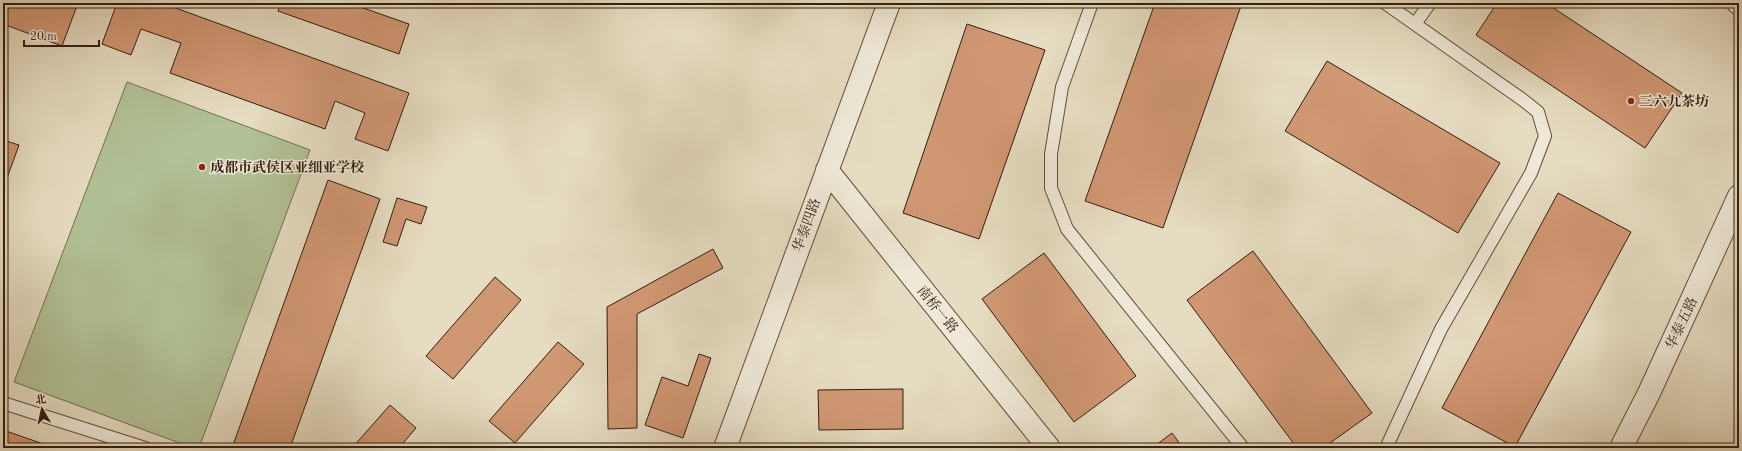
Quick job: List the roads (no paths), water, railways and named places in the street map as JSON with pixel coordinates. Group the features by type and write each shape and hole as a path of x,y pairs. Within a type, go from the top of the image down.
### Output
{"street":[{"name":"华泰四路","path":"725,448 826,170 889,3"},
{"name":"南桥一路","path":"826,170 1049,448"},
{"name":"华泰五路","path":"1621,448 1649,393 1739,196"}],"lane":[{"path":"1092,3 1062,87 1051,154 1051,188 1067,229 1243,448"},
{"path":"1385,3 1538,112 1545,136 1531,173 1441,329 1386,448"},
{"path":"1415,24 1430,3"},
{"path":"3,403 145,448"}],"place":[{"name":"三六九茶坊","path":"1631,101"},
{"name":"成都市武侯区亚细亚学校","path":"202,167"}]}
